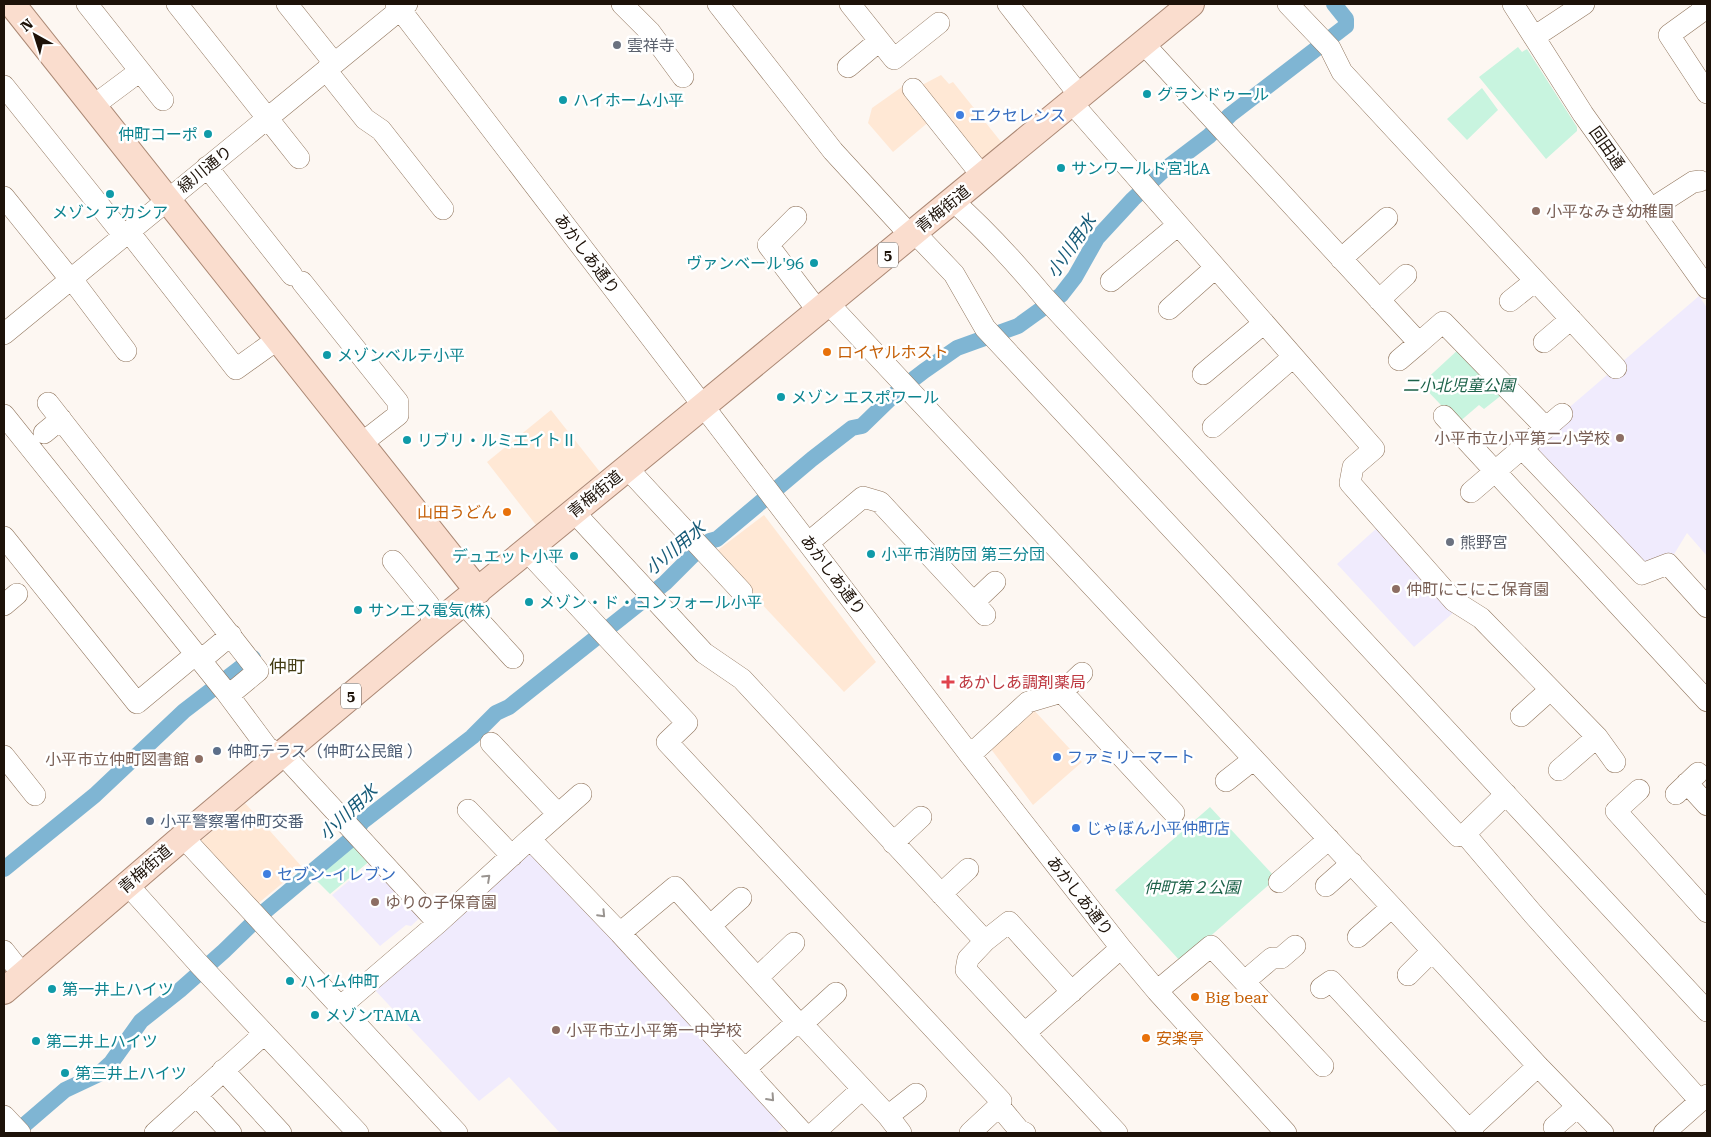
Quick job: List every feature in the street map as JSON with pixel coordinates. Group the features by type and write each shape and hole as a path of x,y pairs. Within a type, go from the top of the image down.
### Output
{"main road":[{"path":"12,4 362,444 470,597"},
{"name":"青梅街道","path":"13,983 127,884 433,627 983,177 1191,4"}],"street":[{"path":"87,4 162,100"},
{"path":"177,4 299,158"},
{"path":"287,4 365,119 381,130 443,209"},
{"path":"622,4 650,32 683,76"},
{"path":"718,4 833,151 954,274 989,333 1458,836 1465,834 1506,794"},
{"path":"1008,4 1076,99 1145,188 1374,449 1353,467 1350,483 1454,601 1481,618 1597,737 1615,762"},
{"path":"1288,4 1324,43 1342,72 1616,368"},
{"name":"回田通","path":"1513,4 1583,114 1707,288"},
{"path":"1534,37 1584,4"},
{"path":"1702,4 1705,9 1669,34 1707,93"},
{"name":"緑川通り","path":"6,326 126,234 401,6"},
{"name":"あかしあ通り","path":"401,6 771,495 1121,948 1157,991 1286,1133"},
{"path":"856,6 879,41 894,59 939,24"},
{"path":"848,67 879,41"},
{"path":"1143,43 1419,343"},
{"path":"93,106 140,71"},
{"path":"4,86 236,369 278,339"},
{"path":"913,89 983,177"},
{"path":"207,167 398,402 398,415 362,444"},
{"path":"1651,209 1693,182 1700,181"},
{"path":"4,197 126,351"},
{"path":"953,201 988,232 1012,257 1052,305 1707,1012"},
{"path":"796,217 768,245 823,307 906,387 1352,863 1538,1066 1603,1133"},
{"path":"1341,259 1387,218"},
{"path":"1111,281 1178,225"},
{"path":"1169,309 1215,268"},
{"path":"1379,300 1406,275"},
{"path":"1510,301 1535,280"},
{"path":"1544,342 1571,319"},
{"path":"1399,360 1444,322 1546,428"},
{"path":"1203,374 1264,323"},
{"path":"1213,427 1293,357"},
{"path":"4,537 137,703 213,676 258,671 54,411 44,433"},
{"path":"1471,492 1562,414"},
{"path":"4,415 267,746 289,761 438,923"},
{"path":"1444,416 1707,701"},
{"path":"1522,448 1642,574 1668,564 1707,607"},
{"path":"627,468 742,592"},
{"path":"808,542 863,497 880,502 980,609 995,582"},
{"path":"573,511 704,653 742,680 985,941"},
{"path":"526,550 687,723 667,742 1002,1101 970,1133"},
{"path":"393,561 429,605 433,627"},
{"path":"470,597 513,658"},
{"path":"213,676 231,635"},
{"path":"970,755 1028,702 1062,692 1082,673"},
{"path":"1521,716 1550,690"},
{"path":"1062,692 1144,769 1174,813"},
{"path":"1559,770 1597,737"},
{"path":"491,743 558,814"},
{"path":"4,756 35,795"},
{"path":"1226,781 1254,759"},
{"path":"1687,784 1707,805"},
{"path":"1639,790 1616,811 1628,837 1707,912"},
{"path":"340,1007 438,923 581,794"},
{"path":"468,810 512,856"},
{"path":"893,843 921,817"},
{"path":"1465,834 1539,921 1704,1098 1664,1133"},
{"path":"183,837 457,1133"},
{"path":"530,839 620,933 803,1133"},
{"path":"1279,882 1329,840"},
{"path":"1326,886 1352,863"},
{"path":"941,894 968,869"},
{"path":"127,884 264,1034 358,1133"},
{"path":"620,933 675,887 757,978 888,1116 901,1133"},
{"path":"710,926 741,898"},
{"path":"1358,937 1392,906"},
{"path":"1072,992 1009,922 985,941 968,959 966,970 1117,1133"},
{"path":"757,978 794,943"},
{"path":"1157,991 1212,946 1323,1066"},
{"path":"1245,981 1272,958 1281,958 1295,946"},
{"path":"1025,1033 1121,948"},
{"path":"4,951 13,983"},
{"path":"1408,975 1432,951"},
{"path":"1330,980 1471,1131 1538,1066"},
{"path":"745,1069 836,993"},
{"path":"155,1133 264,1034"},
{"path":"223,1070 281,1133"},
{"path":"814,1133 862,1089"},
{"path":"888,1116 916,1094"},
{"path":"196,1095 231,1133"},
{"path":"999,1106 1019,1130 1025,1133"},
{"path":"1554,1127 1577,1107"}],"shaded area":[{"path":"941,75 949,84 953,82 1002,143 969,170 931,120 893,152 868,123 872,108 906,84 922,85"},
{"name":"小平市立小平第二小学校","path":"1699,296 1707,308 1707,556 1687,533 1668,564 1642,574 1522,448"},
{"path":"551,410 600,472 536,525 487,462"},
{"path":"764,515 876,662 844,692 714,553"},
{"name":"仲町にこにこ保育園","path":"1378,527 1453,613 1414,647 1337,564"},
{"path":"1031,707 1082,762 1033,805 988,745"},
{"path":"245,803 302,867 255,906 197,844"},
{"name":"小平市立小平第一中学校","path":"528,849 786,1125 776,1133 560,1133 509,1077 479,1101 372,987"},
{"name":"ゆりの子保育園","path":"374,860 424,914 411,926 406,925 380,946 332,895"}],"green space":[{"path":"1518,47 1522,52 1527,49 1577,127 1577,131 1546,159 1479,77"},
{"path":"1482,88 1498,110 1467,140 1447,119"},
{"name":"二小北児童公園","path":"1460,348 1503,394 1484,409 1479,405 1458,423 1421,384"},
{"name":"仲町第２公園","path":"1210,807 1274,876 1272,882 1181,962 1115,890"},
{"path":"356,842 371,860 330,894 313,877"}],"waterway":[{"name":"小川用水","path":"15,1133 65,1090 99,1074 111,1063 141,1021 180,990 264,912 350,840 362,822 472,737 496,713 509,707 665,583 692,556 710,541 717,539 812,459 852,428 862,426 898,391 957,348 1018,326 1061,295 1075,277 1097,238 1133,199 1164,170 1209,136 1230,115 1346,26 1346,19 1334,4"},
{"path":"4,869 95,795 184,711 253,658"}],"place":[{"name":"雲祥寺","path":"617,45"},
{"name":"グランドゥール","path":"1147,94"},
{"name":"ハイホーム小平","path":"563,100"},
{"name":"エクセレンス","path":"960,115"},
{"name":"仲町コーポ","path":"208,134"},
{"name":"サンワールド宮北A","path":"1061,168"},
{"name":"メゾン アカシア","path":"110,194"},
{"name":"小平なみき幼稚園","path":"1536,211"},
{"name":"ヴァンベール'96","path":"814,263"},
{"name":"ロイヤルホスト","path":"827,352"},
{"name":"メゾンベルテ小平","path":"327,355"},
{"name":"メゾン エスポワール","path":"781,397"},
{"name":"小平市立小平第二小学校","path":"1620,438"},
{"name":"リブリ・ルミエイトⅡ","path":"407,440"},
{"name":"山田うどん","path":"507,512"},
{"name":"熊野宮","path":"1450,542"},
{"name":"小平市消防団 第三分団","path":"871,554"},
{"name":"デュエット小平","path":"574,556"},
{"name":"仲町にこにこ保育園","path":"1396,589"},
{"name":"メゾン・ド・コンフォール小平","path":"529,602"},
{"name":"サンエス電気(株)","path":"358,610"},
{"name":"あかしあ調剤薬局","path":"948,682"},
{"name":"仲町テラス（仲町公民館 ）","path":"217,751"},
{"name":"ファミリーマート","path":"1057,757"},
{"name":"小平市立仲町図書館","path":"199,759"},
{"name":"小平警察署仲町交番","path":"150,821"},
{"name":"じゃぼん小平仲町店","path":"1076,828"},
{"name":"セブン-イレブン","path":"267,874"},
{"name":"ゆりの子保育園","path":"375,902"},
{"name":"ハイム仲町","path":"290,981"},
{"name":"第一井上ハイツ","path":"52,989"},
{"name":"Big bear","path":"1195,997"},
{"name":"メゾンTAMA","path":"315,1015"},
{"name":"小平市立小平第一中学校","path":"556,1030"},
{"name":"安楽亭","path":"1146,1038"},
{"name":"第二井上ハイツ","path":"36,1041"},
{"name":"第三井上ハイツ","path":"65,1073"}],"district":[{"name":"仲町","path":"287,666"}]}
